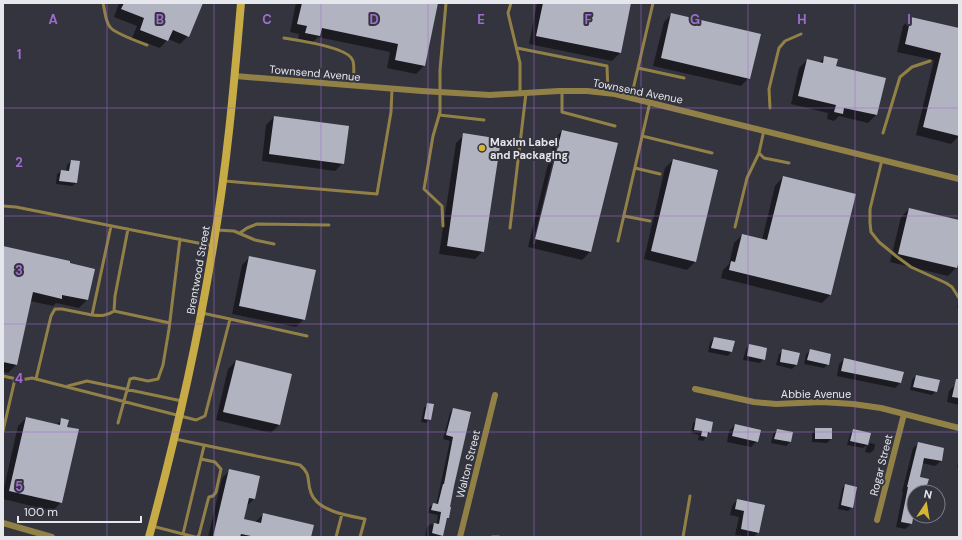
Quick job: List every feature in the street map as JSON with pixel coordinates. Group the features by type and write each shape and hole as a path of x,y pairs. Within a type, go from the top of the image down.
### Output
{"main road":[{"name":"Brentwood Street","path":"149,537 174,439 202,313 214,246 228,140 241,3"}],"street":[{"name":"Townsend Avenue","path":"234,76 392,89 490,95 562,91 608,93 959,178"},
{"name":"Abbie Avenue","path":"695,389 754,402 776,404 822,402 853,404 904,414 959,428"},
{"name":"Walton Street","path":"460,537 495,395"},
{"name":"Rogar Street","path":"878,520 904,414"},
{"path":"3,523 52,537"}],"lane":[{"path":"104,3 106,17 110,27 116,32 147,45"},
{"path":"443,226 442,206 424,189 433,136 439,115 446,3"},
{"path":"510,228 523,93 520,63 508,12 511,3"},
{"path":"631,98 653,3"},
{"path":"770,108 769,89 779,48 785,41 801,34"},
{"path":"284,38 328,46 349,55 353,61 353,86"},
{"path":"517,48 607,66 608,93"},
{"path":"882,133 900,77 912,67 930,61"},
{"path":"638,68 684,78"},
{"path":"223,181 377,194 391,112 392,89"},
{"path":"562,91 562,112 615,126"},
{"path":"618,241 650,102"},
{"path":"439,115 484,120"},
{"path":"735,227 747,178 760,153 764,130"},
{"path":"642,136 712,153"},
{"path":"760,153 764,158 789,164"},
{"path":"882,160 870,209 871,232 879,242 911,267 952,286 959,298"},
{"path":"635,168 660,174"},
{"path":"3,206 16,207 214,246"},
{"path":"624,216 650,221"},
{"path":"240,233 257,224 329,225"},
{"path":"92,315 111,226"},
{"path":"36,379 51,316 55,309 103,316 109,315 114,311 115,296 128,229"},
{"path":"216,230 234,231 255,240 274,244"},
{"path":"118,423 126,389 130,379 134,378 148,381 158,380 163,365 170,323 180,240"},
{"path":"114,311 170,323"},
{"path":"202,313 307,336"},
{"path":"3,376 21,380 32,378 196,420 205,416 230,319"},
{"path":"3,431 15,379"},
{"path":"66,386 88,381 182,401"},
{"path":"174,439 300,465 308,474 311,493 314,498 325,508 342,514 365,519 360,537"},
{"path":"183,534 204,446"},
{"path":"152,526 196,537 199,535 209,497 213,496 216,492 221,469 215,462 201,459"},
{"path":"682,537 690,496"},
{"path":"336,537 342,514"},
{"path":"492,537 499,537"}],"building":[{"path":"124,3 203,3 189,37 173,30 168,41 140,30 144,18 121,9"},
{"path":"302,3 438,3 425,66 395,60 398,44 322,28 320,36 305,33 307,26 297,24"},
{"path":"543,3 631,3 621,53 536,36"},
{"path":"671,13 761,34 750,79 661,58"},
{"path":"911,17 959,28 959,136 923,127 941,53 905,44"},
{"path":"824,56 838,59 836,66 886,78 877,115 844,108 843,114 834,112 836,105 798,96 807,59 823,63"},
{"path":"274,116 349,126 344,164 269,154"},
{"path":"562,130 618,143 591,252 535,239"},
{"path":"463,133 501,139 484,252 447,246"},
{"path":"673,159 718,170 696,262 651,251"},
{"path":"71,160 80,161 77,183 59,181 61,170 69,171"},
{"path":"783,176 856,194 831,295 729,270 731,261 735,262 742,234 767,240"},
{"path":"909,208 959,220 959,261 957,268 898,254"},
{"path":"3,246 70,261 70,263 95,269 88,300 62,295 62,299 33,292 17,365 3,362"},
{"path":"249,256 316,270 305,320 239,306"},
{"path":"714,337 735,341 732,352 711,348"},
{"path":"749,344 767,348 765,360 747,356"},
{"path":"782,349 800,353 797,365 780,362"},
{"path":"810,349 831,354 829,365 807,360"},
{"path":"844,358 904,372 901,383 841,371"},
{"path":"236,360 292,374 280,425 223,412"},
{"path":"916,375 940,380 937,392 913,387"},
{"path":"956,379 959,379 959,398 952,397"},
{"path":"427,403 434,404 431,420 424,419"},
{"path":"453,408 471,412 454,486 449,518 447,518 443,536 432,533 434,523 439,524 441,512 431,510 433,503 438,504 444,484 453,437 446,435"},
{"path":"26,417 60,425 61,418 69,420 67,427 79,429 62,503 9,491"},
{"path":"696,418 713,422 711,433 708,432 707,437 701,436 702,431 694,430"},
{"path":"735,424 761,430 758,442 732,436"},
{"path":"815,428 832,428 832,439 815,439"},
{"path":"777,429 793,432 791,442 774,439"},
{"path":"853,429 871,433 868,445 850,441"},
{"path":"918,442 944,448 942,461 924,458 920,477 929,479 927,484 908,484"},
{"path":"229,469 260,476 255,499 249,498 244,519 261,523 263,513 314,525 311,537 256,537 241,534 240,537 213,537"},
{"path":"845,484 857,487 853,508 841,505"},
{"path":"906,497 906,523 901,522"},
{"path":"737,499 765,505 759,533 741,529 744,511 735,509"}],"place":[{"name":"Maxim Label and Packaging","path":"482,148"}]}
